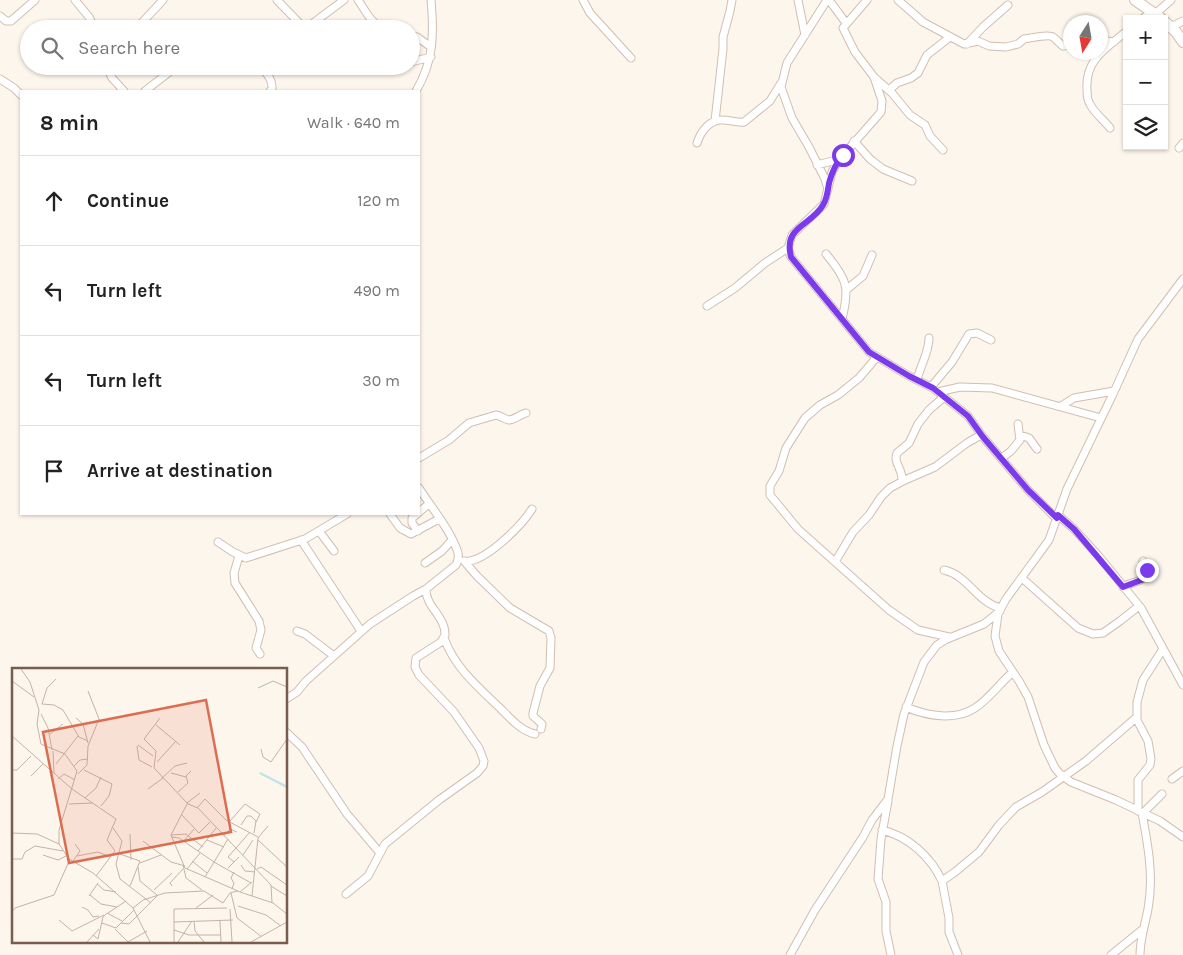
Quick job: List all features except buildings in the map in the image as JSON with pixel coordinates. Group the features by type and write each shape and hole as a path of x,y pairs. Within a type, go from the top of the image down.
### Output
{"street":[{"path":"0,16 11,21 35,0"},
{"path":"75,0 89,20"},
{"path":"144,20 163,0"},
{"path":"277,0 296,20"},
{"path":"317,20 344,0"},
{"path":"358,0 362,10 373,20"},
{"path":"416,90 431,57 432,0"},
{"path":"583,0 590,13 631,58"},
{"path":"697,143 702,132 715,120 723,37 732,0"},
{"path":"798,0 805,35"},
{"path":"828,190 825,179 786,106 781,89 787,63 828,0 846,23"},
{"path":"867,0 843,28 855,52 874,77 889,90 910,115 925,125 930,136 942,150"},
{"path":"1135,0 1157,15"},
{"path":"1163,15 1171,0"},
{"path":"901,1 917,18 950,37 967,44 978,41 989,46 1006,47 1018,44 1024,38 1033,39 1045,36 1053,37 1063,46"},
{"path":"967,44 982,27 1008,5"},
{"path":"1168,19 1183,21"},
{"path":"1168,25 1183,42"},
{"path":"1110,128 1090,106 1087,84 1089,69 1092,63 1123,34"},
{"path":"889,90 897,83 911,78 918,73 927,55 950,37"},
{"path":"420,39 431,47"},
{"path":"1108,41 1114,42"},
{"path":"420,60 431,57"},
{"path":"110,75 123,90"},
{"path":"146,90 165,75"},
{"path":"268,75 273,86 271,90"},
{"path":"874,77 882,100 881,112 840,158 832,172 824,204 792,235 788,248 791,257 869,352 941,394 968,416 981,435 1028,490 1080,535 1139,606 1183,684"},
{"path":"0,80 20,94"},
{"path":"715,120 744,122 770,102 782,80"},
{"path":"854,142 870,159 883,169 912,181"},
{"path":"817,165 840,158"},
{"path":"707,306 735,288 765,263 788,248"},
{"path":"826,254 844,278 846,302 842,319"},
{"path":"846,290 863,276 872,255"},
{"path":"891,955 886,930 886,902 878,879 879,854 897,746 906,707 924,662 932,649 950,638 984,624 1000,609 1049,540 1072,478 1138,339 1183,279"},
{"path":"931,388 944,373 969,334 977,333 991,340"},
{"path":"917,380 929,347 929,338"},
{"path":"877,357 859,378 838,395 820,405 805,418 786,448 779,471 769,490 772,499 798,529 902,620 918,630 950,638"},
{"path":"902,482 902,472 896,460 897,453 909,443 918,424 941,394 960,387 992,388 1102,418"},
{"path":"1061,406 1074,398 1114,391"},
{"path":"420,457 449,440 470,423 496,415 512,419 526,413"},
{"path":"1002,458 1020,440 1018,424"},
{"path":"1020,434 1029,438 1037,449"},
{"path":"835,562 854,532 890,488 935,467 981,435"},
{"path":"420,490 452,540 461,560 510,608 549,630 551,638 550,668 540,686 533,713 533,716 542,724 541,729"},
{"path":"420,511 429,504"},
{"path":"461,560 471,562 481,558 519,527 532,509"},
{"path":"218,542 239,556 246,558 301,540 345,515"},
{"path":"391,515 405,532 412,534 439,519"},
{"path":"416,515 412,518 412,523 418,531"},
{"path":"319,531 334,551"},
{"path":"301,540 361,631"},
{"path":"425,563 442,551 452,540"},
{"path":"239,556 234,573 235,584 260,621 261,630 256,648 260,654"},
{"path":"288,699 361,631 384,613 426,589 461,560"},
{"path":"1123,587 1144,579 1147,573 1143,562"},
{"path":"944,570 956,574 987,604 1000,609"},
{"path":"1022,578 1078,628 1093,634 1102,633 1120,622 1139,606"},
{"path":"426,589 426,596 445,628 444,638 453,657 468,678 516,723 527,732 535,734"},
{"path":"1000,609 995,640 999,651 1028,698 1052,762 1060,774 1071,782 1116,800 1160,821 1183,837"},
{"path":"297,630 334,656"},
{"path":"346,894 368,876 385,844 439,800 477,773 483,766 484,761 480,748 454,712 419,675 414,667 416,658 444,638"},
{"path":"1140,955 1142,930 1148,908 1150,872 1149,852 1141,812 1138,780 1150,765 1151,759 1148,741 1137,717 1137,702 1143,680 1163,649"},
{"path":"906,707 931,715 950,716 964,713 975,708 1013,672"},
{"path":"942,880 979,852 999,824 1016,807 1086,761 1137,717"},
{"path":"288,734 302,746 347,814 380,853"},
{"path":"1172,779 1183,771"},
{"path":"1141,812 1162,794"},
{"path":"790,955 815,910 888,798"},
{"path":"882,830 902,838 918,849 933,865 942,880 949,932 958,955"},
{"path":"1111,955 1142,930"}],"route":[{"path":"843,155 832,172 824,204 820,210 792,235 788,248 791,257 869,352 933,388 968,416 983,437 1028,490 1057,518 1058,515 1074,529 1123,587 1144,579 1147,570"}]}
